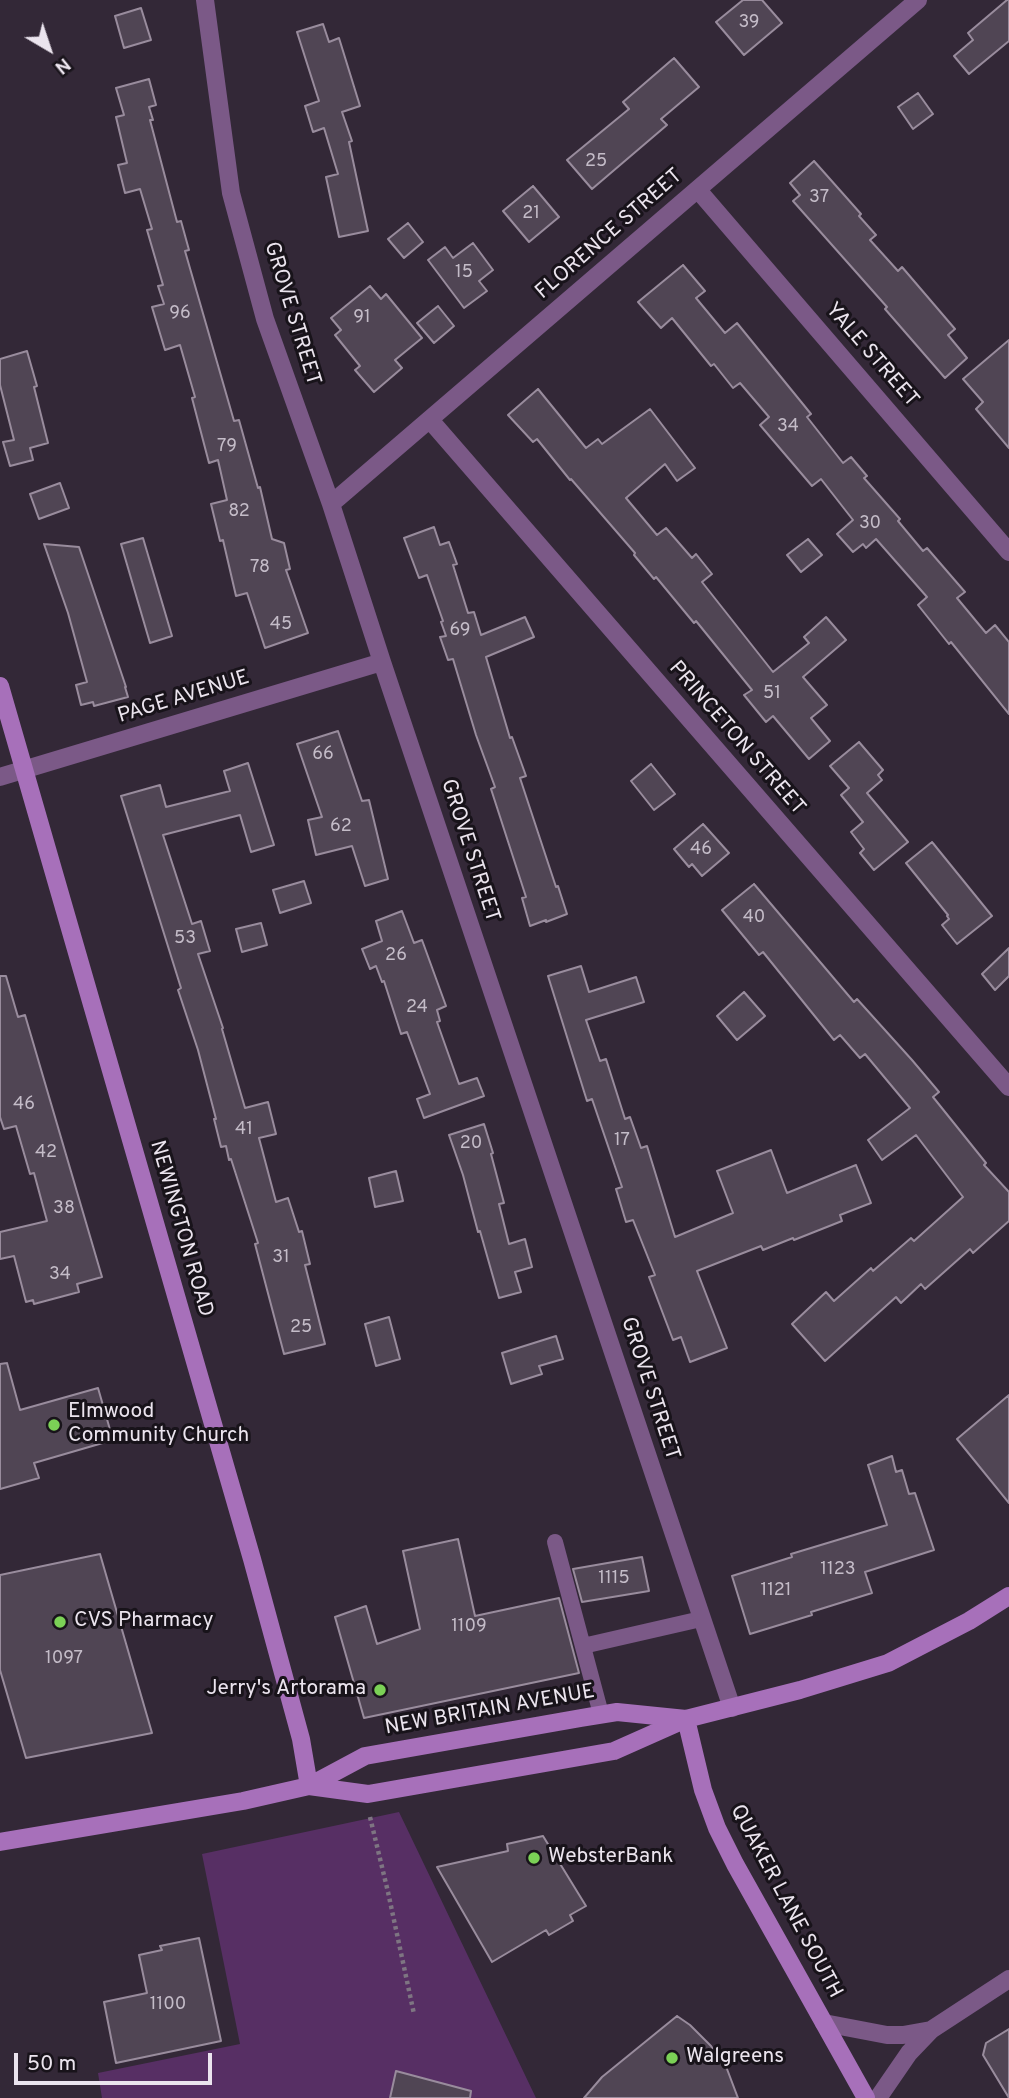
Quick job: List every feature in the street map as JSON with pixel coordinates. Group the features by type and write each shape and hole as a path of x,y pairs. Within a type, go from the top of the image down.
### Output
{"main road":[{"name":"NEWINGTON ROAD","path":"0,687 252,1559 301,1739 309,1786"},
{"name":"NEW BRITAIN AVENUE","path":"309,1786 368,1794 614,1751 686,1719 800,1690 888,1663 969,1621 1009,1596"},
{"name":"NEW BRITAIN AVENUE","path":"0,1842 243,1801 309,1786 365,1756 617,1712 686,1719"},
{"name":"QUAKER LANE SOUTH","path":"686,1719 703,1790 717,1828 866,2098"}],"street":[{"name":"GROVE STREET","path":"205,0 231,192 265,319 331,504 732,1707"},
{"name":"FLORENCE STREET","path":"331,504 918,0"},
{"name":"YALE STREET","path":"698,190 1009,552"},
{"name":"PRINCETON STREET","path":"430,420 1009,1087"},
{"name":"PAGE AVENUE","path":"0,777 382,662"},
{"path":"878,2098 909,2053 931,2030 1009,1979"},
{"path":"824,2023 887,2035 931,2030"}],"lane":[{"path":"555,1542 601,1714"},
{"path":"583,1646 701,1619"}],"path":[{"path":"370,1817 414,2014"}],"shaded area":[{"path":"399,1812 536,2098 102,2098 98,2073 240,2044 202,1854"}],"building":[{"path":"743,0 762,0 782,23 744,55 716,22"},
{"path":"1007,0 1009,41 969,74 954,56 973,40 968,33"},
{"path":"141,8 151,40 124,48 115,16"},
{"path":"323,24 329,42 339,38 360,106 342,112 352,141 349,142 368,231 339,237 326,177 338,174 324,128 313,132 305,106 319,101 297,32"},
{"path":"674,58 699,87 661,119 667,125 592,189 567,160 629,109 623,102"},
{"path":"149,79 156,105 149,107 153,120 150,120 177,222 181,221 189,250 185,251 234,421 239,420 258,488 260,487 272,539 284,543 290,569 286,570 308,633 265,648 247,593 236,596 223,540 220,541 211,504 227,500 218,460 209,463 192,398 195,397 180,345 165,350 152,307 164,304 158,286 163,285 147,230 152,229 140,189 125,193 118,165 127,163 116,117 124,115 116,88"},
{"path":"918,93 933,114 913,129 898,107"},
{"path":"814,161 876,235 870,240 898,271 902,267 955,329 948,335 967,358 945,378 885,309 887,307 793,201 800,195 790,183"},
{"path":"533,186 559,217 529,242 503,211"},
{"path":"408,223 423,242 404,258 388,239"},
{"path":"473,243 493,270 479,281 487,291 464,308 428,260 445,247 453,258"},
{"path":"683,265 705,291 696,298 725,333 737,323 811,414 807,417 843,463 851,457 867,476 864,478 900,519 898,521 923,551 927,548 965,592 957,598 986,633 995,625 1009,642 1009,714 918,605 927,597 876,539 866,548 863,544 853,552 837,534 853,520 821,479 812,486 760,425 769,417 740,383 733,388 714,364 711,366 672,318 661,328 638,302"},
{"path":"370,286 381,299 386,294 422,338 395,360 402,368 374,392 355,370 360,366 335,335 341,330 331,318"},
{"path":"438,306 454,326 434,343 417,323"},
{"path":"1009,340 1009,448 976,409 983,402 963,379"},
{"path":"27,351 48,443 30,448 33,460 10,466 3,442 14,440 0,385 0,359"},
{"path":"538,389 586,448 598,439 602,444 650,409 695,468 677,481 665,464 626,498 657,535 666,528 692,558 696,554 712,574 702,582 773,672 809,643 804,637 826,617 846,640 803,677 827,705 811,718 830,741 809,759 773,716 766,722 744,695 752,690 696,621 694,623 656,577 654,579 537,439 533,442 508,415"},
{"path":"60,483 69,508 39,519 30,494"},
{"path":"434,527 440,545 449,542 468,613 474,612 481,635 525,617 534,637 486,657 510,738 512,737 526,776 520,778 567,914 546,922 530,926 522,898 526,897 491,789 495,787 453,659 448,660 440,637 446,636 441,622 443,621 427,575 419,578 404,538"},
{"path":"143,538 172,636 150,643 121,544"},
{"path":"808,539 822,555 801,572 787,555"},
{"path":"44,544 79,547 128,697 94,706 93,702 81,705 76,685 87,682 68,613"},
{"path":"338,731 362,801 369,800 388,879 365,886 352,846 316,855 308,820 322,817 297,744"},
{"path":"859,742 883,770 878,775 882,780 867,793 908,842 874,870 860,853 864,849 851,832 863,822 841,795 849,788 830,766"},
{"path":"248,763 274,845 251,852 240,815 163,835 192,924 201,921 210,951 198,954 223,1028 245,1108 268,1102 276,1134 259,1138 276,1202 288,1198 299,1232 302,1231 310,1264 305,1265 325,1344 284,1354 255,1244 258,1243 226,1146 221,1147 198,1050 178,990 181,988 121,796 160,785 166,807 230,791 224,771"},
{"path":"651,764 675,794 654,810 631,781"},
{"path":"703,824 729,853 702,876 692,864 689,867 674,849"},
{"path":"932,842 992,916 957,944 942,925 949,919 948,915 906,863"},
{"path":"304,881 311,903 280,913 273,890"},
{"path":"754,884 854,1002 857,999 939,1092 933,1097 986,1163 984,1165 1009,1192 1009,1221 973,1253 970,1249 925,1289 921,1284 901,1303 896,1297 825,1361 792,1324 826,1292 834,1301 871,1268 873,1271 911,1238 914,1241 963,1197 916,1135 882,1160 868,1140 910,1108 865,1054 860,1058 840,1035 834,1040 763,952 759,955 722,910"},
{"path":"402,911 414,943 422,940 446,1006 437,1010 440,1021 437,1022 459,1084 477,1078 484,1096 424,1118 417,1099 430,1094 407,1032 401,1034 384,981 382,982 376,966 370,969 362,949 382,941 376,921"},
{"path":"261,923 267,945 242,952 236,929"},
{"path":"1009,948 1009,976 995,990 982,974"},
{"path":"581,966 589,992 636,977 644,1002 586,1020 600,1061 606,1059 625,1119 630,1117 641,1148 647,1146 675,1237 733,1213 717,1171 771,1150 787,1193 856,1165 871,1203 840,1215 842,1221 794,1240 793,1238 763,1250 761,1246 697,1271 727,1348 690,1362 681,1337 673,1340 649,1277 655,1275 633,1220 626,1222 616,1189 622,1187 592,1099 587,1101 548,976"},
{"path":"0,976 6,976 18,1017 25,1015 102,1277 77,1284 79,1292 34,1304 33,1300 26,1302 14,1256 0,1259 0,1232 47,1221 34,1173 30,1174 16,1126 4,1129 0,1117"},
{"path":"744,992 765,1016 737,1040 717,1016"},
{"path":"484,1124 504,1203 499,1204 509,1244 525,1239 532,1267 515,1272 521,1292 499,1298 449,1135"},
{"path":"396,1171 403,1201 375,1207 369,1178"},
{"path":"389,1317 400,1359 376,1366 365,1324"},
{"path":"556,1336 563,1359 539,1366 542,1374 511,1384 502,1353"},
{"name":"Elmwood Community Church","path":"7,1363 20,1410 98,1388 113,1440 34,1463 39,1478 0,1489 0,1364"},
{"path":"1009,1395 1009,1503 957,1439"},
{"path":"892,1456 896,1472 902,1470 909,1494 915,1493 934,1550 865,1572 872,1593 750,1634 732,1576 792,1557 791,1554 887,1525 868,1465"},
{"path":"458,1539 475,1616 559,1598 579,1673 364,1718 335,1617 366,1606 377,1644 420,1629 403,1551"},
{"name":"CVS Pharmacy","path":"100,1554 152,1733 26,1758 0,1670 0,1575"},
{"path":"642,1557 649,1591 582,1602 573,1569"},
{"path":"543,1836 586,1906 570,1915 573,1921 549,1935 546,1930 492,1962 437,1867 508,1851 507,1844"},
{"path":"199,1938 221,2041 116,2063 104,2002 147,1993 139,1955 162,1950 160,1946"},
{"name":"Walgreens","path":"677,2016 711,2046 727,2069 738,2098 584,2098 602,2077"},
{"path":"1009,2029 1009,2098 983,2055 986,2043"},
{"path":"396,2071 471,2091 470,2098 390,2098"}],"place":[{"name":"Elmwood Community Church","path":"54,1425"},
{"name":"CVS Pharmacy","path":"60,1622"},
{"name":"Jerry's Artorama","path":"380,1690"},
{"name":"WebsterBank","path":"534,1858"},
{"name":"Walgreens","path":"672,2058"}]}
